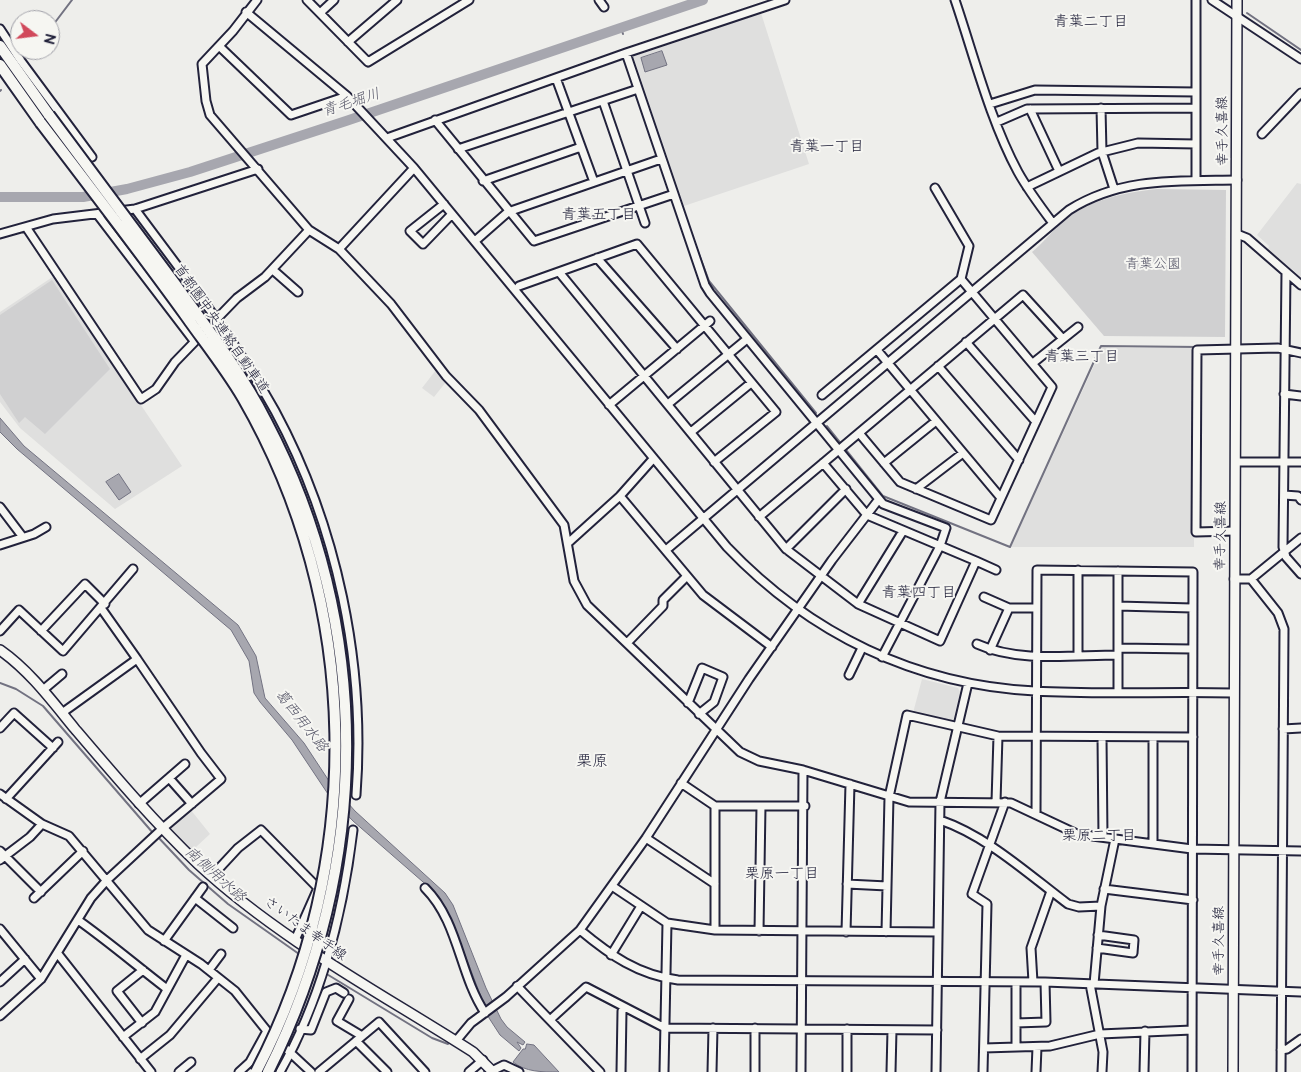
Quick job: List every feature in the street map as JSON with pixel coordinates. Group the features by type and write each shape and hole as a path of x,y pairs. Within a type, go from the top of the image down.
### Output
{"highway":[{"name":"首都圏中央連絡自動車道","path":"0,46 214,337 250,391 274,437 297,490 323,568 338,638 344,694 347,768 342,827 335,880 321,940 299,1002 268,1072"},
{"name":"首都圏中央連絡自動車道","path":"0,65 41,123 159,279 242,396 282,475 301,526 313,570 328,640 334,684 337,774 333,818 321,898 308,946 289,1002 256,1072"}],"main road":[{"name":"幸手久喜線","path":"1232,1072 1233,693 1237,348 1237,0"},
{"name":"さいたま幸手線","path":"0,650 26,671 139,804 212,876 295,940 327,962 484,1060 492,1072"}],"street":[{"path":"257,0 233,31 202,64 206,101 210,115 310,230 339,249 391,304 446,376 479,410 564,525 574,581 587,605 740,752 759,761 803,770 909,802 1005,802 1036,814 1077,834 1192,849 1233,848 1301,851"},
{"path":"307,0 368,62 469,0"},
{"path":"320,13 334,0"},
{"path":"348,42 397,0"},
{"path":"600,0 604,7"},
{"path":"387,138 626,53 785,0"},
{"path":"955,0 990,104 1017,170 1052,222"},
{"path":"1196,0 1196,180"},
{"path":"1212,0 1301,59"},
{"path":"246,12 349,98 376,126 414,168 653,459 704,518 751,572 798,611 862,648 882,657 928,673 968,683 1036,692 1233,693"},
{"path":"0,29 21,61 92,157"},
{"path":"219,46 291,116 349,98"},
{"path":"626,53 705,285 883,504 946,528 940,546 882,657"},
{"path":"556,78 594,182"},
{"path":"458,149 638,89"},
{"path":"990,104 1034,90 1196,92"},
{"path":"1262,134 1301,93"},
{"path":"603,101 645,223"},
{"path":"1101,108 1102,152 1114,189"},
{"path":"997,122 1030,109 1196,108"},
{"path":"1030,109 1060,171"},
{"path":"435,120 534,242 674,194"},
{"path":"1027,187 1102,152 1138,143 1196,144"},
{"path":"484,181 581,147"},
{"path":"475,241 508,212 662,159"},
{"path":"0,234 53,219 135,209 257,168"},
{"path":"339,249 414,168"},
{"path":"666,550 1052,222 1082,202 1114,189 1159,180 1237,180"},
{"path":"822,395 961,279 969,246 935,188"},
{"path":"444,204 410,231 423,244 452,214"},
{"path":"135,209 217,319 275,411 309,487 326,536 352,648 358,732 356,795"},
{"path":"97,214 194,341"},
{"path":"26,227 141,399 156,389 175,362 237,298 273,270 310,230"},
{"path":"1237,234 1247,238 1301,285"},
{"path":"519,286 637,244 707,324 728,354 776,412 714,462"},
{"path":"597,258 677,349"},
{"path":"273,270 298,292"},
{"path":"559,272 786,549 858,604 940,641 976,561"},
{"path":"1286,272 1284,553 1301,574"},
{"path":"859,433 900,482 991,520 1052,387 961,279"},
{"path":"759,517 1023,295 1062,339"},
{"path":"609,405 707,324"},
{"path":"1033,363 1078,327"},
{"path":"668,404 747,338"},
{"path":"966,342 1036,422"},
{"path":"1235,531 1196,532 1197,350 1285,348 1301,353"},
{"path":"877,350 1001,498"},
{"path":"938,366 1019,460"},
{"path":"691,432 751,382"},
{"path":"1284,394 1301,396"},
{"path":"884,463 936,421"},
{"path":"916,488 963,453"},
{"path":"568,543 620,496 653,459"},
{"path":"1236,462 1301,462"},
{"path":"823,463 867,515 996,570"},
{"path":"786,549 846,489"},
{"path":"1284,495 1298,496 1301,500"},
{"path":"620,496 703,595 772,647"},
{"path":"456,1041 464,1029 496,1005 580,930 646,838 715,730 772,647 879,499"},
{"path":"0,507 22,536"},
{"path":"0,545 22,536 34,534 46,527"},
{"path":"858,604 903,531"},
{"path":"1234,579 1251,579 1301,538"},
{"path":"1,627 19,610 62,651 103,606 133,569"},
{"path":"1036,814 1037,570 1193,572 1192,1072"},
{"path":"1078,570 1078,655"},
{"path":"1118,571 1118,692"},
{"path":"627,644 663,606 663,600 687,576"},
{"path":"1251,579 1278,613 1283,624 1281,1072"},
{"path":"0,1016 41,979 91,898 107,880 162,828 221,779 201,753 103,606 85,584 42,631"},
{"path":"984,596 1009,608 1036,608"},
{"path":"1118,606 1192,608"},
{"path":"990,650 1009,608"},
{"path":"977,644 990,650 1036,656 1192,648"},
{"path":"849,675 862,648"},
{"path":"62,713 137,659"},
{"path":"688,703 702,668 723,677 714,702 699,714"},
{"path":"43,690 62,674"},
{"path":"936,1072 940,802 968,683"},
{"path":"0,728 14,713 55,745 3,796 42,824 69,836 140,922 164,941 209,970 235,992 267,1031 289,1054 311,1072"},
{"path":"886,932 889,797 907,715 998,736 1193,737"},
{"path":"1283,729 1301,728"},
{"path":"996,802 998,736"},
{"path":"1152,736 1153,843"},
{"path":"1102,737 1103,837"},
{"path":"139,804 185,764"},
{"path":"802,1072 805,806 803,770"},
{"path":"169,778 192,804"},
{"path":"681,783 715,806 805,806"},
{"path":"846,932 850,784"},
{"path":"984,1072 987,904 972,894 1005,802"},
{"path":"715,806 715,930"},
{"path":"759,931 760,806"},
{"path":"940,820 958,826 990,846 1068,904 1079,907 1101,906"},
{"path":"41,892 2,856 30,838 42,824"},
{"path":"212,876 238,848 261,830 318,888 295,940"},
{"path":"281,1070 327,962 342,905 353,830"},
{"path":"646,838 715,884"},
{"path":"1102,1072 1103,1052 1092,984 1101,906 1115,839"},
{"path":"34,898 82,851"},
{"path":"847,884 887,886"},
{"path":"612,886 667,922 715,930 938,932"},
{"path":"164,941 203,887"},
{"path":"425,888 436,901 447,921 485,1012"},
{"path":"1104,889 1193,900"},
{"path":"1033,982 1031,948 1052,891"},
{"path":"195,898 233,928"},
{"path":"611,955 641,906"},
{"path":"78,920 168,989"},
{"path":"664,1072 667,922"},
{"path":"0,929 41,979"},
{"path":"580,930 611,955 639,971 666,979 1045,982 1301,992"},
{"path":"1097,948 1133,953 1134,940 1098,935"},
{"path":"58,954 151,1072"},
{"path":"209,970 221,954"},
{"path":"123,1037 155,1012 186,956"},
{"path":"0,982 25,959"},
{"path":"142,1023 117,991 143,970"},
{"path":"140,1059 170,1035 218,978"},
{"path":"1016,982 1016,1047"},
{"path":"1016,1023 1046,1022 1045,982"},
{"path":"517,986 551,1019 600,1072"},
{"path":"300,1029 312,1030 326,992 336,988 344,993"},
{"path":"551,1019 586,988 665,1028 937,1030"},
{"path":"350,999 337,1021 359,1039 387,1072"},
{"path":"621,1072 622,1012 624,1008"},
{"path":"319,1072 379,1022 424,1072"},
{"path":"712,1072 714,1028"},
{"path":"755,1028 755,1072"},
{"path":"847,1072 848,1030"},
{"path":"892,1030 892,1072"},
{"path":"984,1048 1050,1046 1100,1034 1192,1030"},
{"path":"239,1072 250,1062 267,1031"},
{"path":"1144,1072 1145,1031"},
{"path":"1281,1050 1287,1049 1301,1039"},
{"path":"1036,1072 1037,1047"},
{"path":"469,1072 484,1060"},
{"path":"179,1072 191,1062"},
{"path":"492,1072 504,1065 519,1072"}],"shaded area":[{"path":"761,13 809,164 684,206 633,56"},
{"path":"662,51 667,65 645,72 641,58"},
{"path":"1297,183 1301,184 1301,277 1268,249 1269,246 1257,235"},
{"path":"54,276 182,466 115,509 20,428 0,402 0,312"},
{"path":"1194,347 1194,547 1011,547 1102,348"},
{"path":"436,370 446,382 434,397 422,388"},
{"path":"0,418 24,446 238,625 256,656 265,698 304,743 331,784 355,811 445,893 453,905 486,988 501,1019 507,1027 525,1042 523,1045 517,1042 521,1048 519,1051 500,1035 489,1018 447,910 438,895 353,821 330,797 292,740 254,693 249,661 231,630 17,449 0,432"},
{"path":"119,474 131,492 119,500 106,482"},
{"path":"922,679 958,688 960,692 953,721 950,722 913,713"},
{"path":"190,809 210,834 196,847 200,852 195,857 167,829"},
{"path":"527,1044 534,1045 559,1072 529,1070 513,1062"}],"green space":[{"name":"青葉公園","path":"1157,189 1226,190 1225,337 1104,336 1032,252 1065,220 1089,205 1115,196"},
{"path":"52,280 110,369 45,434 25,417 19,423 0,394 0,315"}],"waterway":[{"path":"60,16 72,0"},
{"name":"青毛堀川","path":"0,197 83,197 127,189 190,172 703,0"},
{"path":"1247,13 1301,50"},
{"name":"青毛堀川","path":"621,28 623,34"},
{"path":"690,230 709,281 816,413"},
{"path":"827,426 883,496 1010,547 1101,346 1199,347"},
{"name":"南側用水路","path":"0,683 16,689 43,706 153,833"},
{"name":"南側用水路","path":"157,836 189,870 228,904 299,954"},
{"name":"南側用水路","path":"325,973 432,1038 448,1044"}],"district":[{"name":"青葉二丁目","path":"1091,22"},
{"name":"青葉一丁目","path":"827,147"},
{"name":"青葉五丁目","path":"599,215"},
{"name":"青葉三丁目","path":"1082,357"},
{"name":"青葉四丁目","path":"919,593"},
{"name":"栗原","path":"592,762"},
{"name":"栗原二丁目","path":"1099,836"},
{"name":"栗原一丁目","path":"782,874"}],"water label":[{"name":"葛西用水路","path":"301,721"}]}
